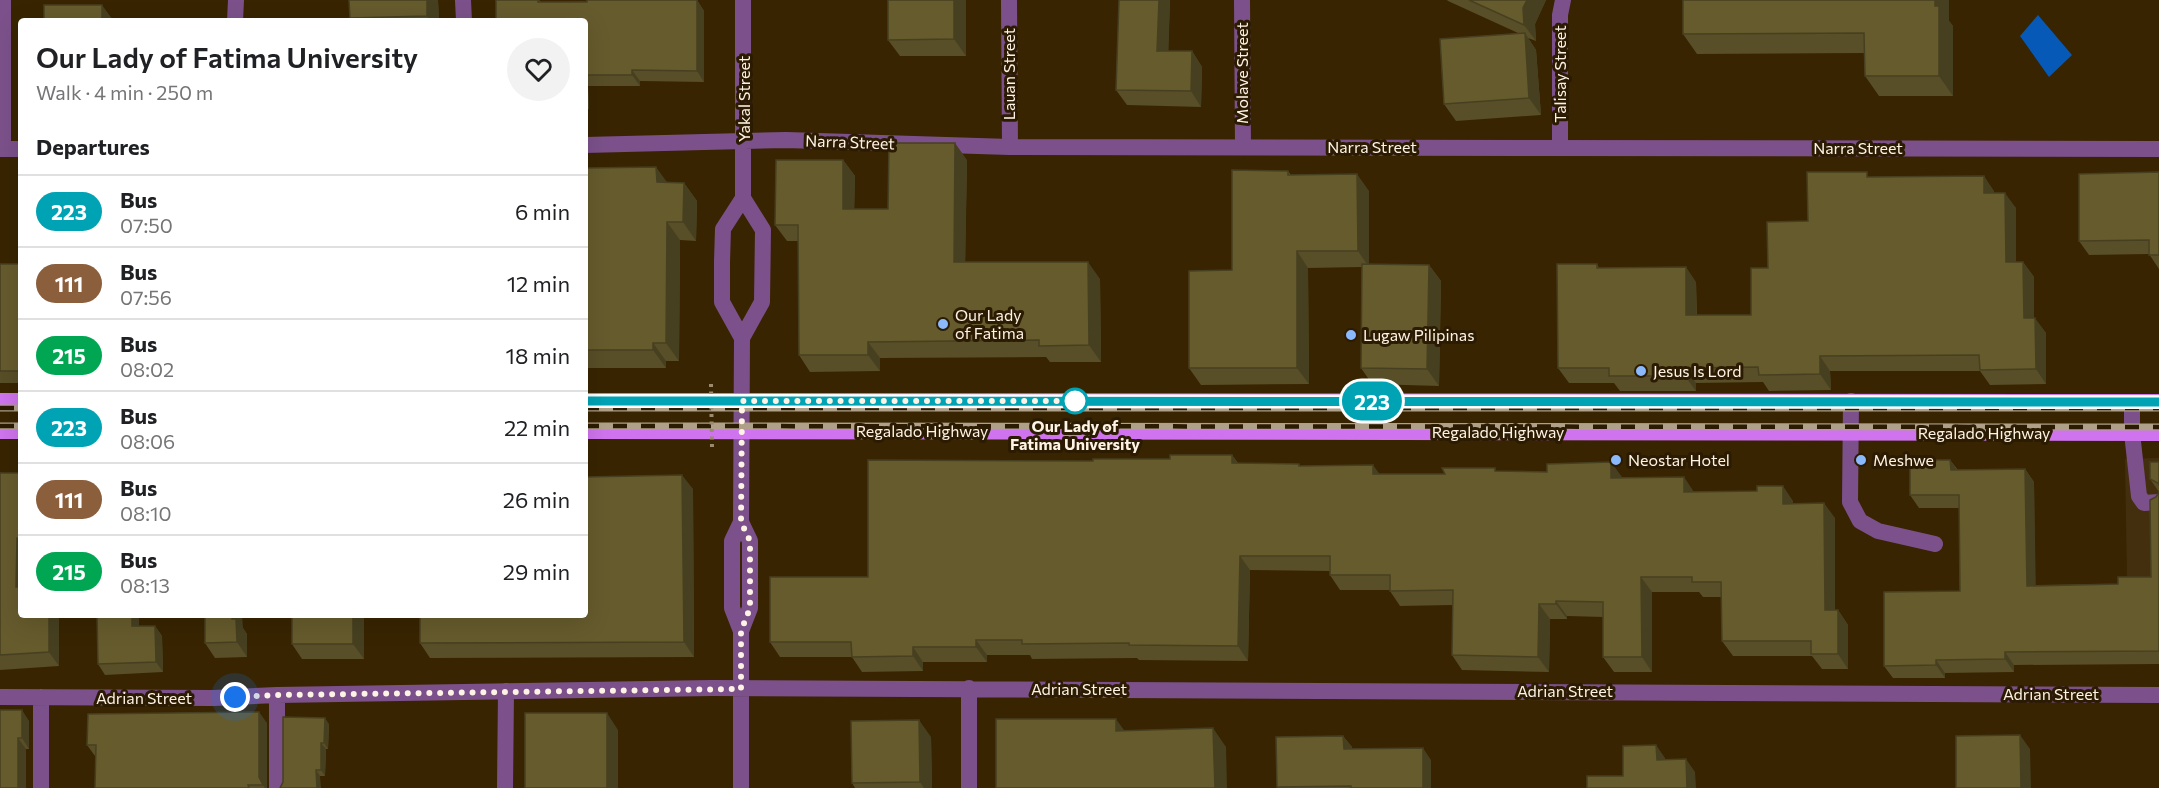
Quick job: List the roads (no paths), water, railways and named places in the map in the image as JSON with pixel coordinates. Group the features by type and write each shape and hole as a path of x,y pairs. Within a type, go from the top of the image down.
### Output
{"main road":[{"path":"0,401 18,401"},
{"name":"Regalado Highway","path":"588,401 2159,402"},
{"path":"0,430 18,430"},
{"name":"Regalado Highway","path":"588,431 2159,432"}],"street":[{"path":"3,0 1,149 18,149"},
{"path":"236,0 236,18"},
{"path":"463,0 464,18"},
{"name":"Yakal Street","path":"743,198 744,0"},
{"name":"Lauan Street","path":"1009,0 1010,147"},
{"name":"Molave Street","path":"1242,0 1242,147"},
{"name":"Talisay Street","path":"1560,147 1560,15 1563,0"},
{"name":"Narra Street","path":"588,145 786,140 1010,147 2159,149"},
{"path":"741,788 741,631 732,608 732,541 741,522 742,339 762,302 763,230 743,198 723,230 722,262 722,302 742,339"},
{"path":"1851,401 1850,502 1860,521 1878,531 1935,544"},
{"path":"2132,402 2132,432 2139,496 2144,503 2159,502"},
{"path":"969,688 969,788"},
{"name":"Adrian Street","path":"0,697 214,698 277,695 969,688 2159,695"},
{"path":"505,788 506,692"},
{"path":"277,695 277,788"},
{"path":"40,697 40,788"}],"water":[{"path":"2038,15 2072,55 2049,77 2020,36"}],"railway":[{"path":"0,408 18,408"},
{"path":"588,408 2159,408"},
{"path":"0,426 18,426"},
{"path":"588,426 2159,427"}],"place":[{"name":"Our Lady of Fatima","path":"943,324"},
{"name":"Lugaw Pilipinas","path":"1351,335"},
{"name":"Jesus Is Lord","path":"1641,371"},
{"name":"Our Lady of Fatima University","path":"1075,401"},
{"name":"Neostar Hotel","path":"1616,460"},
{"name":"Meshwe","path":"1861,460"}]}
